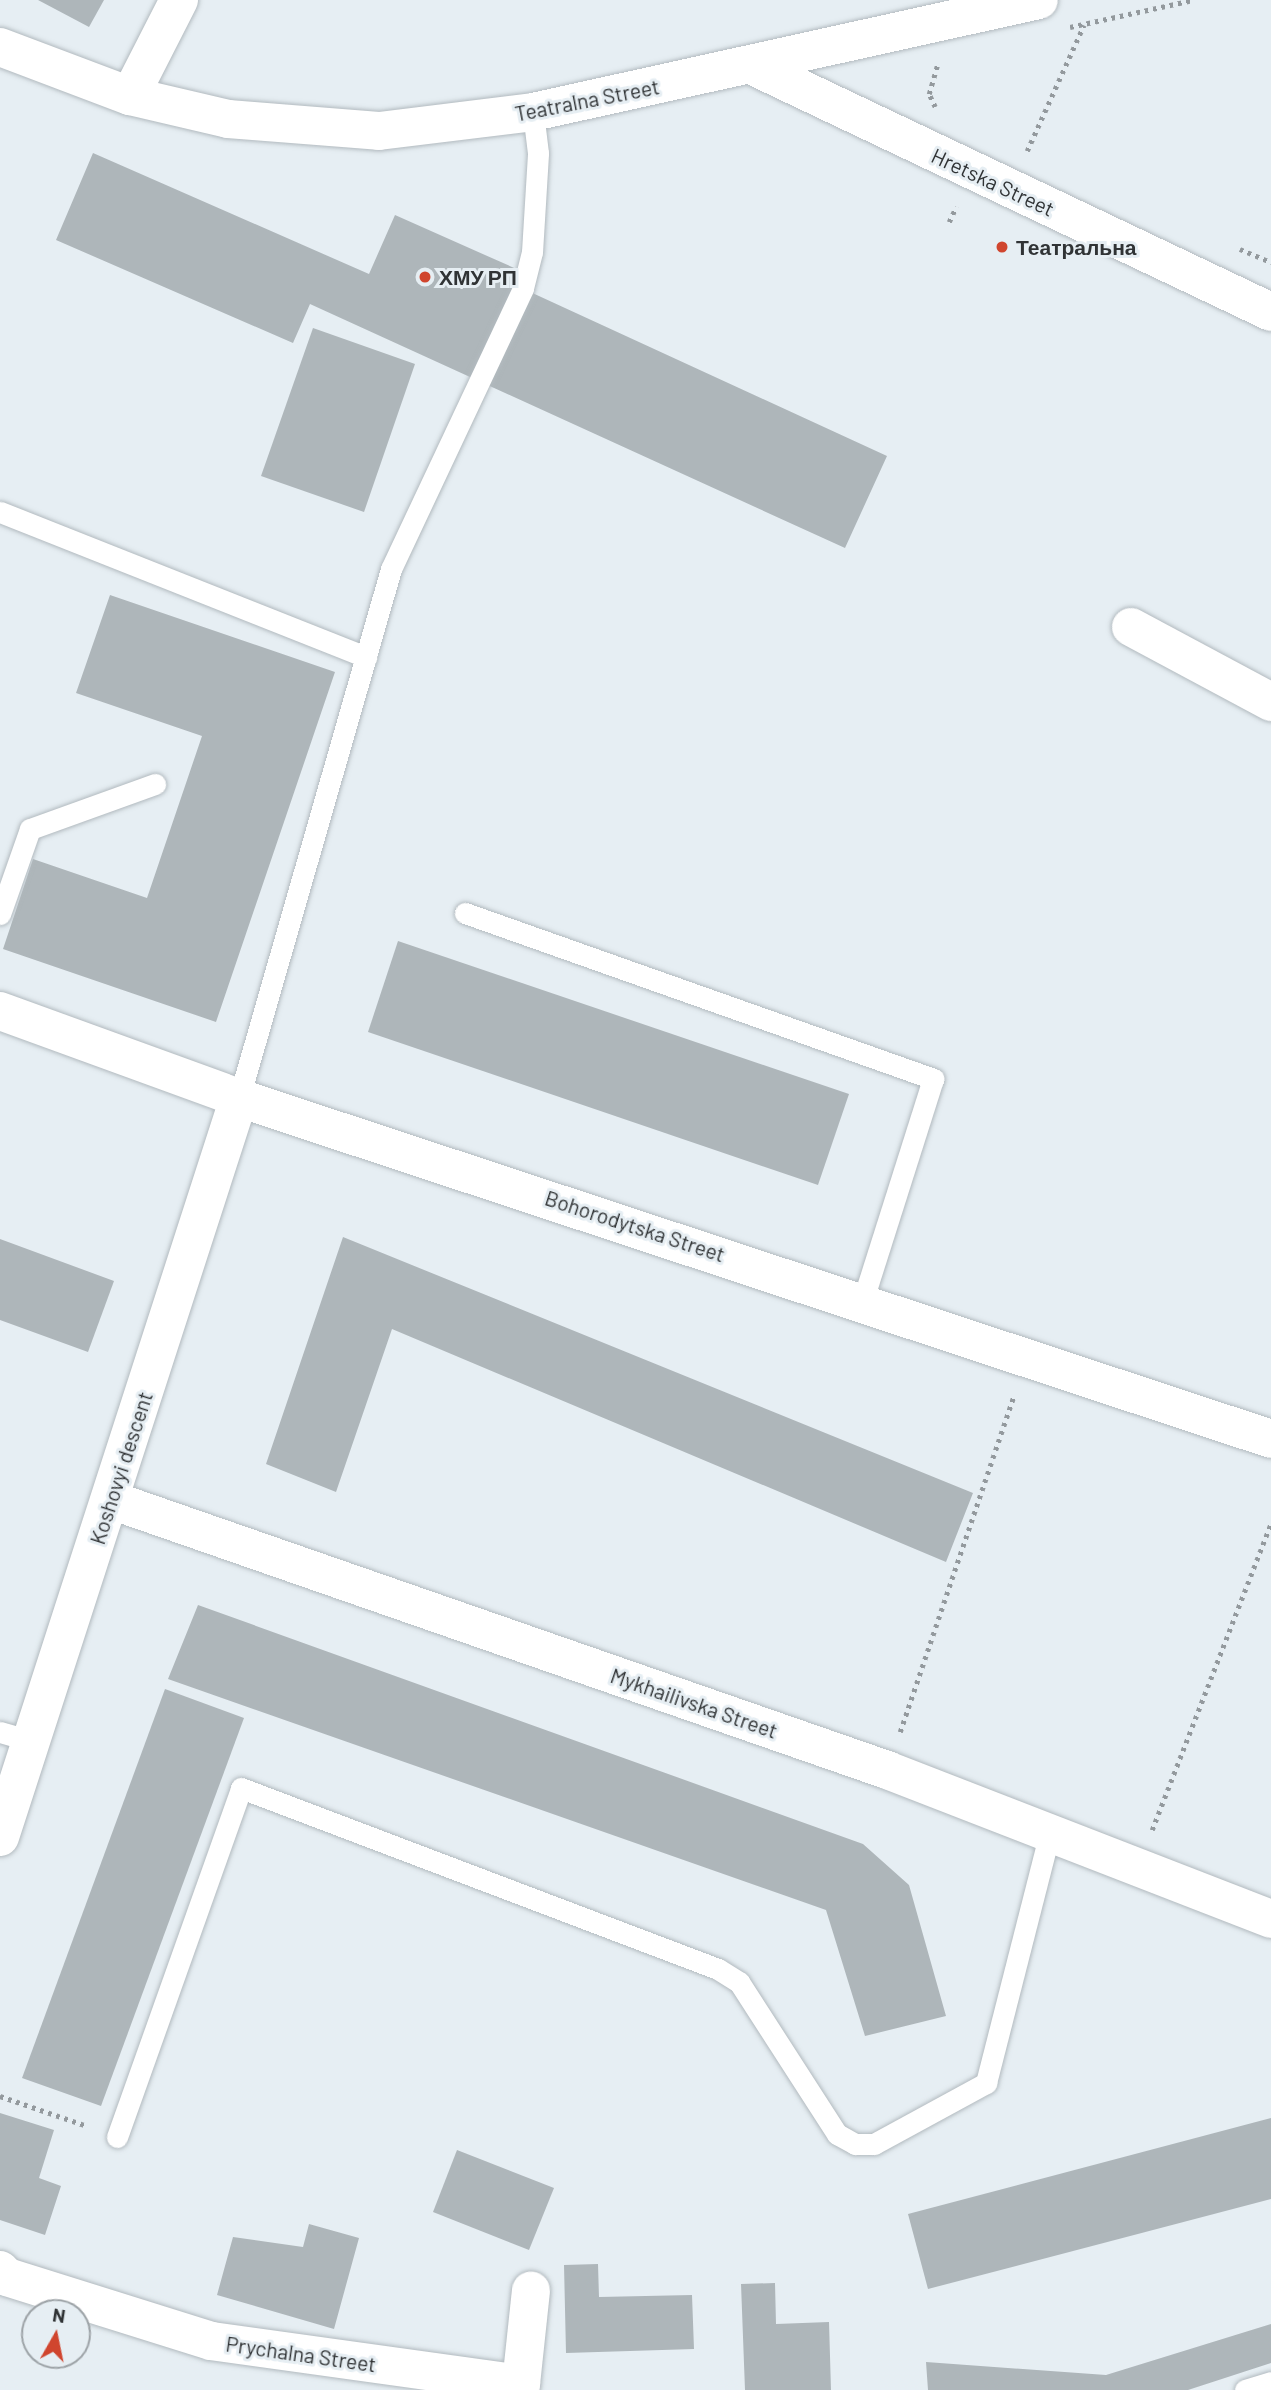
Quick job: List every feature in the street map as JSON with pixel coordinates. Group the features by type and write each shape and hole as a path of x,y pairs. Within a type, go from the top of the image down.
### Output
{"street":[{"path":"130,96 179,0"},
{"name":"Teatralna Street","path":"0,47 130,96 228,119 379,131 533,112 755,67 1039,0"},
{"name":"Hretska Street","path":"755,67 1271,312"},
{"path":"1131,627 1271,702"},
{"name":"Bohorodytska Street","path":"0,1011 239,1098 863,1300 1026,1358 1271,1439"},
{"name":"Koshovyi descent","path":"0,1837 17,1737 111,1500 239,1098"},
{"name":"Mykhailivska Street","path":"111,1500 887,1770 1271,1919"},
{"name":"Prychalna Street","path":"0,2270 7,2277 211,2341 521,2385 531,2291"}],"lane":[{"path":"239,1098 391,569 523,288 532,252 538,153 533,112"},
{"path":"0,512 366,657"},
{"path":"0,914 30,829 155,784"},
{"path":"465,913 933,1079 863,1300"},
{"path":"117,2137 241,1788 719,1969 739,1982 837,2134 855,2144 874,2144 985,2082 1050,1832"},
{"path":"1245,2390 1271,2382"}],"path":[{"path":"1065,28 1193,0"},
{"path":"1026,154 1084,24"},
{"path":"938,114 929,94 930,76 948,57"},
{"path":"1016,150 1038,160"},
{"path":"1234,246 1271,262"},
{"path":"887,1770 1026,1358"},
{"path":"1137,1867 1271,1523"},
{"path":"0,2096 117,2137"}],"building":[{"path":"38,0 104,0 89,27"},
{"path":"93,153 369,274 395,215 521,271 515,285 887,456 845,548 310,304 293,343 56,240"},
{"path":"313,328 415,364 364,512 261,476"},
{"path":"110,595 335,672 216,1022 3,949 33,859 147,898 202,736 76,693"},
{"path":"398,941 849,1094 818,1185 368,1032"},
{"path":"343,1237 973,1493 946,1562 392,1329 336,1492 266,1464"},
{"path":"0,1239 114,1281 88,1352 0,1320"},
{"path":"198,1605 863,1844 909,1885 946,2016 865,2036 826,1910 168,1679"},
{"path":"165,1689 244,1718 101,2106 22,2078"},
{"path":"0,2113 54,2130 39,2178 61,2186 45,2235 0,2220"},
{"path":"1271,2118 1271,2199 928,2289 908,2214"},
{"path":"457,2150 554,2188 529,2250 433,2212"},
{"path":"309,2224 359,2238 334,2329 217,2295 233,2237 303,2247"},
{"path":"598,2264 599,2297 692,2295 694,2349 566,2353 564,2265"},
{"path":"775,2283 776,2324 829,2322 831,2390 745,2390 741,2284"},
{"path":"1271,2324 1271,2363 1188,2390 928,2390 926,2362 1106,2375"}],"place":[{"name":"Театральна","path":"1002,247"},
{"name":"ХМУ РП","path":"425,277"}]}
